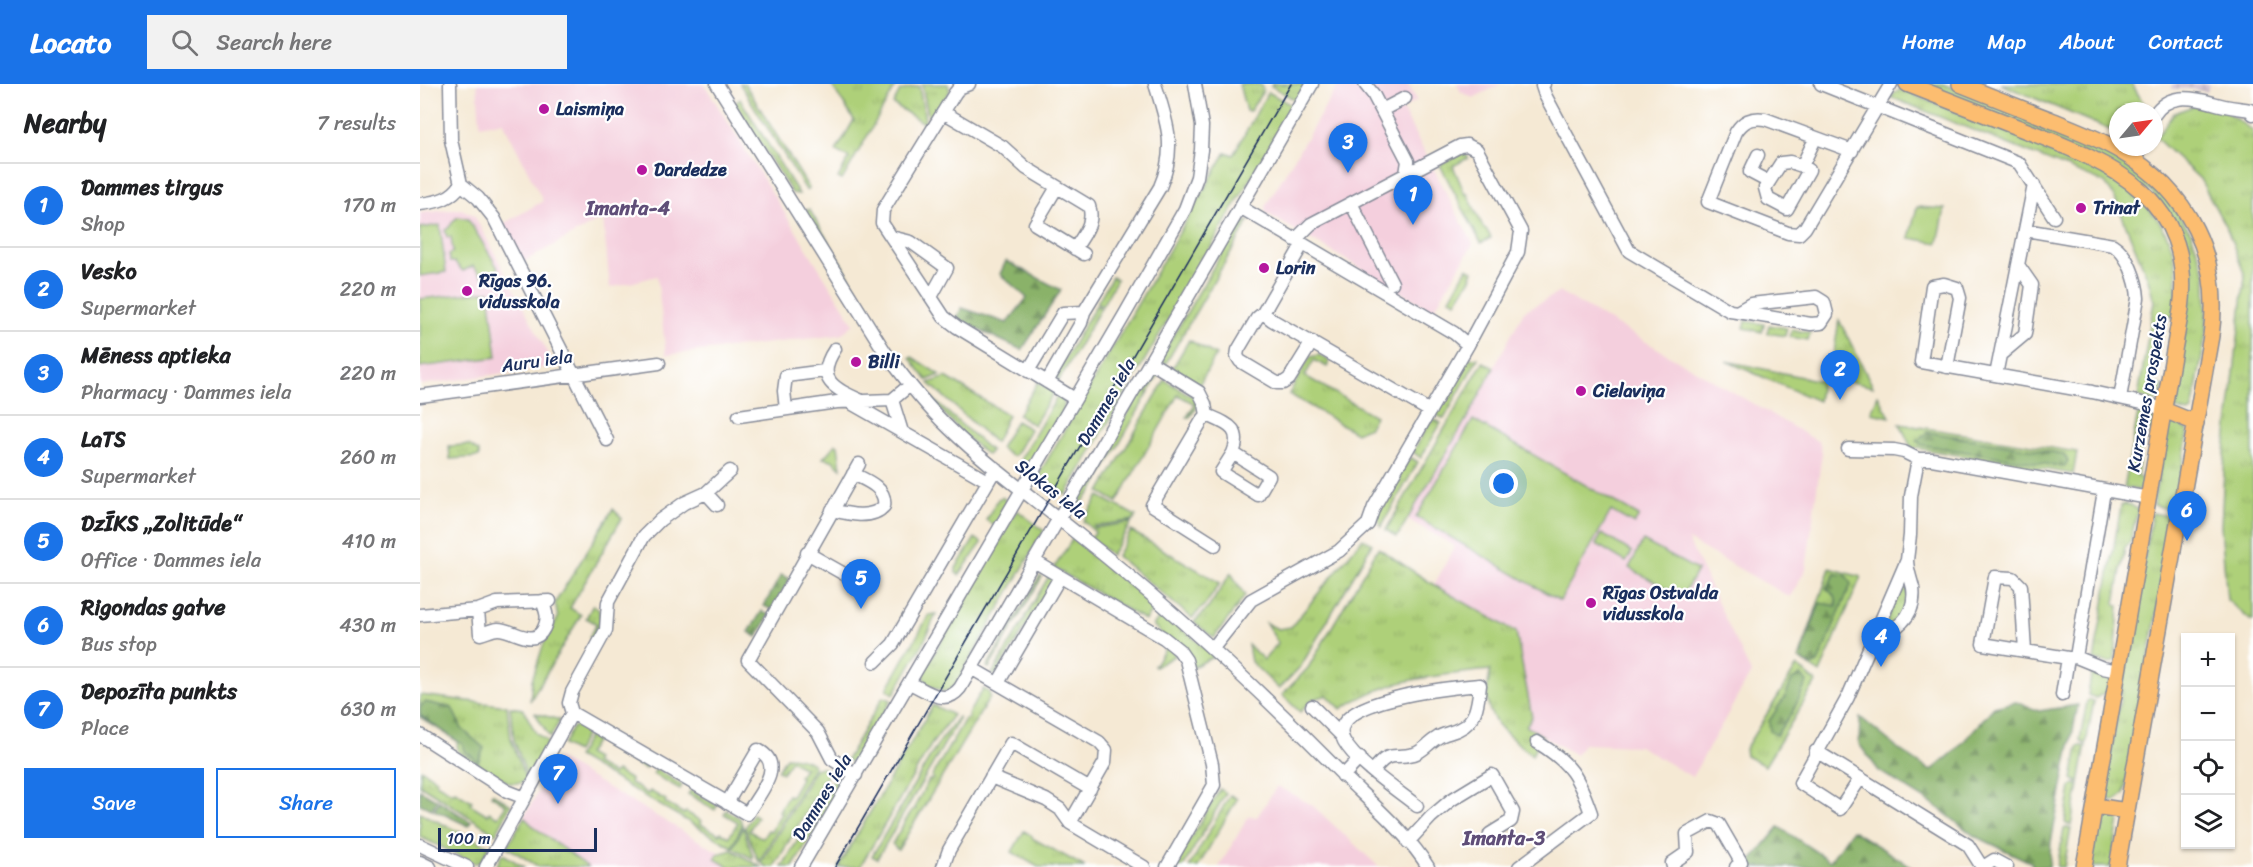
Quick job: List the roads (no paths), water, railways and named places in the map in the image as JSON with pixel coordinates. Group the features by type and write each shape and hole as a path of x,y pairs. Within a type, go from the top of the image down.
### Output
{"main road":[{"name":"Kurzemes prospekts","path":"1908,84 2098,160 2124,176 2154,204 2173,234 2181,258 2184,283 2181,310 2084,867"},
{"path":"1960,84 2109,145"},
{"path":"2117,867 2213,320 2211,272 2202,243 2188,215 2140,156"},
{"path":"2164,410 2196,423"},
{"path":"2095,806 2127,811"}],"street":[{"path":"450,84 451,140 458,188"},
{"name":"Slokas iela","path":"717,84 861,315 910,385 949,429 1213,648 1271,702 1346,778 1408,842 1428,867"},
{"path":"969,84 959,88 943,112 883,210 882,223 944,317 1075,399"},
{"path":"1047,382 1081,323 1084,312 1138,225 1166,174 1170,143 1167,123 1155,84"},
{"name":"Dammes iela","path":"801,867 1075,399 1191,194 1202,143 1202,126 1195,84"},
{"name":"Dammes iela","path":"910,682 938,696 948,698 960,688 1312,84"},
{"path":"1365,84 1382,110 1408,161 1406,174"},
{"path":"1544,84 1542,86 1545,95 1629,251 1724,308 1737,312 1816,324 1825,319 1827,314 1824,302 1816,297 1751,304 1737,312"},
{"path":"1821,84 2019,163 2054,217"},
{"path":"1852,151 1764,119 1746,121 1736,132 1708,202 1788,233 1799,234 1805,228 1879,107 1892,84"},
{"path":"1382,110 1405,98"},
{"path":"2163,104 2182,98 2198,98 2214,104 2250,110 2253,114"},
{"path":"943,112 1003,147 1026,168 1089,206 1092,214 1090,224 1079,251 1035,224 1057,187"},
{"path":"1802,166 1815,139"},
{"path":"1213,648 1255,596 1339,551 1368,524 1374,507 1468,345 1518,252 1521,231 1477,150 1473,147 1460,146 1311,224 1299,242 1263,313 1257,318 1238,350 1237,356 1240,361 1277,383 1283,383 1289,379 1311,342"},
{"path":"1758,155 1750,172 1769,182"},
{"path":"1790,162 1802,166 1809,170 1787,209 1768,199 1765,188 1781,163 1790,162"},
{"path":"1996,375 2034,185"},
{"path":"420,204 437,202 458,188"},
{"path":"458,188 478,198 494,218 607,440"},
{"path":"1351,203 1392,283"},
{"path":"1240,207 1454,333 1468,345"},
{"path":"2025,230 2113,245 2121,252 2135,281 2138,298 2120,399"},
{"path":"891,237 911,242 947,268 931,297"},
{"path":"2000,355 2025,334 2032,285 2018,265"},
{"path":"1947,367 1960,298 1957,288 1944,284 1932,286 1921,362 1947,367 1996,375 2151,405 2164,410"},
{"path":"1028,371 1063,313 1084,312"},
{"path":"1263,313 1430,411"},
{"path":"835,349 827,360 825,371 832,385 864,402"},
{"path":"1150,362 1199,392 1206,404 1207,415"},
{"name":"Auru iela","path":"420,396 658,363"},
{"path":"786,409 784,391 786,376 825,371"},
{"path":"739,416 837,402 892,400 910,385"},
{"path":"892,400 902,432"},
{"path":"851,403 988,481"},
{"path":"1207,415 1230,426 1237,442 1233,453"},
{"path":"1207,415 1200,422 1152,505 1215,545"},
{"path":"1848,448 1894,450 1918,459 1932,459 2149,498"},
{"path":"1860,779 1840,809 1800,783 1816,751 1848,698 1907,560 1911,496 1918,459"},
{"path":"874,662 893,644 996,468"},
{"path":"832,510 866,514 878,511 884,506 884,497 856,469 832,510 807,553 748,660 818,732 832,759 856,775"},
{"path":"727,803 758,750 765,754 772,763 772,771 747,814 727,803 572,713 569,703 572,692 606,630 608,602 644,536 667,514 706,493 730,471"},
{"path":"2062,695 2072,657 2104,491"},
{"path":"706,493 717,505"},
{"path":"807,553 867,587"},
{"path":"1871,641 1899,627 1911,609 1913,590 1907,560"},
{"path":"1034,561 1164,638 1179,650 1186,660 1212,764 1214,785 1167,867"},
{"path":"998,684 1060,577"},
{"path":"2025,651 2021,586 2013,578 1995,577 1983,644 2025,651 2072,657 2118,671"},
{"path":"420,615 478,610 498,603 546,601 548,615 540,634 532,638 498,629 480,634 478,610"},
{"path":"971,668 1104,746 1107,750 1107,758 1070,824"},
{"path":"1342,736 1343,725 1347,719 1377,702 1431,690 1480,685 1476,711 1468,723 1459,729 1441,735 1418,753 1388,756 1366,764 1346,778"},
{"path":"1312,706 1366,764 1417,806"},
{"path":"486,867 572,713"},
{"path":"420,735 507,790 525,798"},
{"path":"1519,867 1591,813 1582,789 1570,768 1560,757 1537,742"},
{"path":"943,867 949,850 1011,743 1090,789"},
{"path":"1816,751 1968,845 1983,867 1994,860 2007,867"},
{"path":"1408,842 1431,817 1449,808 1492,775 1513,812 1510,821 1490,834"},
{"path":"992,777 1053,804 1060,809 1070,824 1144,867"},
{"path":"1673,867 1672,863 1688,852 1687,834 1711,821 1719,824 1741,862 1736,867"},
{"path":"420,845 467,867"},
{"path":"420,862 430,867"}],"tram line":[{"path":"835,867 1291,84"}],"place":[{"name":"Laismiņa","path":"544,109"},
{"name":"Dardedze","path":"642,170"},
{"name":"Mēness aptieka","path":"1348,173"},
{"name":"Trinat","path":"2081,208"},
{"name":"Dammes tirgus","path":"1413,225"},
{"name":"Lorin","path":"1264,268"},
{"name":"Rīgas 96. vidusskola","path":"467,291"},
{"name":"Billi","path":"856,362"},
{"name":"Cielaviņa","path":"1581,391"},
{"name":"Vesko","path":"1840,400"},
{"name":"Rigondas gatve","path":"2187,541"},
{"name":"Rīgas Ostvalda vidusskola","path":"1591,603"},
{"name":"DzĪKS „Zolitūde“","path":"861,609"},
{"name":"LaTS","path":"1881,667"},
{"name":"Depozīta punkts","path":"558,804"}],"district":[{"name":"Imanta-4","path":"628,208"},
{"name":"Imanta-3","path":"1504,838"}]}
